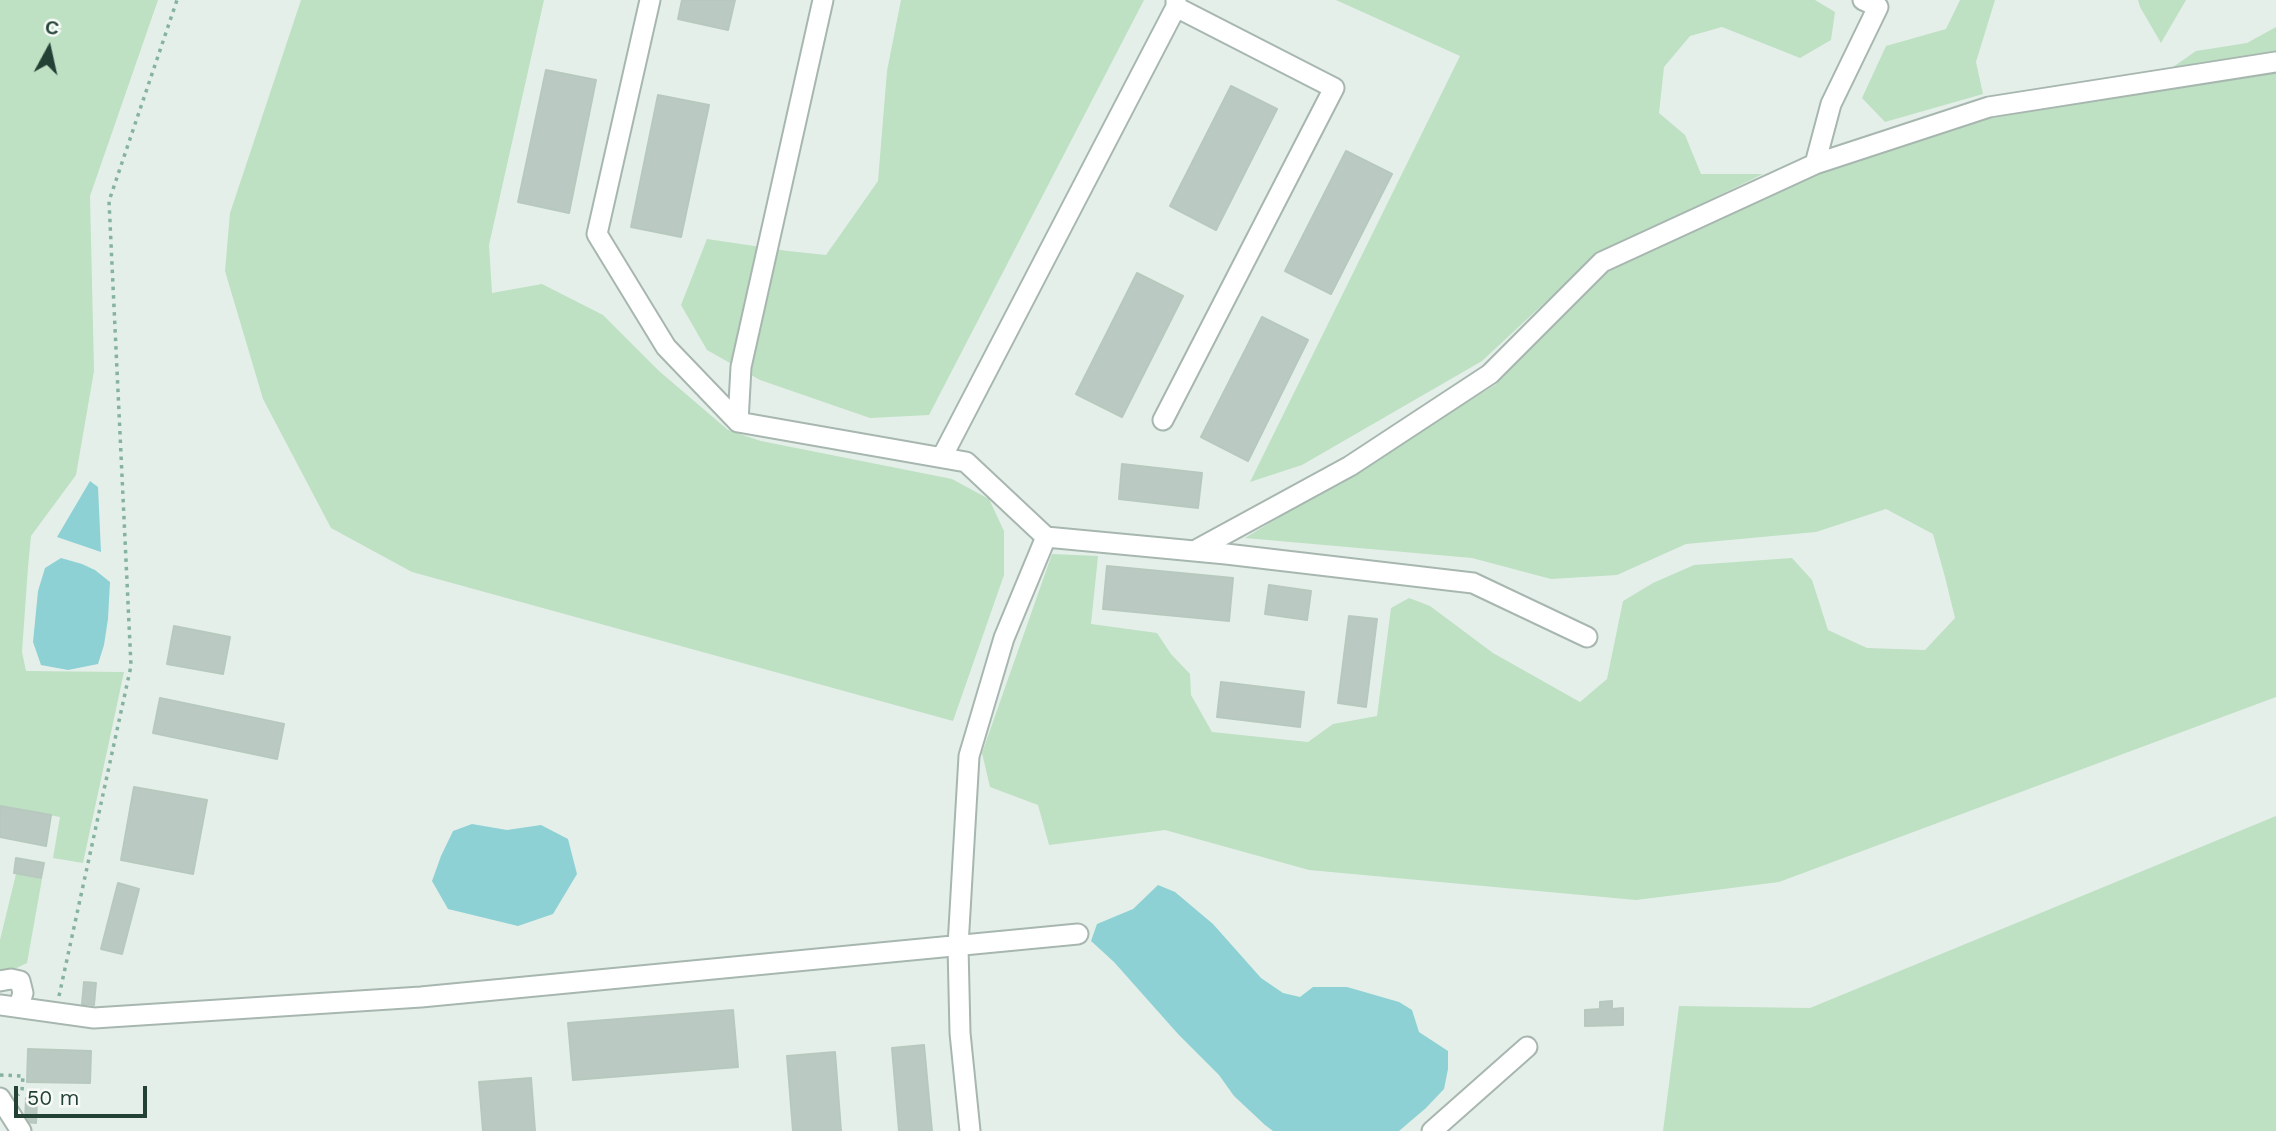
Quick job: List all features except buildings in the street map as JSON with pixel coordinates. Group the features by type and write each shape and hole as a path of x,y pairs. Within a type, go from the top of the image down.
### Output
{"street":[{"path":"650,0 597,234 666,347 738,422 967,461 1046,537 1473,583 1587,637"},
{"path":"738,422 740,367 823,0"},
{"path":"1815,163 1831,104 1878,7 1863,0"},
{"path":"942,457 1176,3 1334,88 1163,419"},
{"path":"1194,551 1350,466 1490,374 1602,262 1815,163 1989,107 2276,61"},
{"path":"970,1131 960,1033 958,946 969,756 1004,638 1046,537"},
{"path":"9,1006 94,1018 421,997 1078,934"},
{"path":"0,981 20,981 23,993 9,1006"},
{"path":"1432,1131 1527,1047"},
{"path":"0,1097 20,1131"}],"path":[{"path":"55,1012 131,666 109,201 177,0"}],"green space":[{"path":"0,0 158,0 90,196 94,371 76,475 31,536 28,567 22,652 26,671 124,672 83,863 53,858 60,817 0,806"},
{"path":"301,0 544,0 489,245 492,293 542,284 603,315 659,371 728,430 761,441 952,479 989,499 1004,531 1004,575 953,721 412,572 331,528 263,399 225,271 230,213"},
{"path":"901,0 1144,0 929,415 870,418 760,380 707,350 681,305 707,239 826,255 878,181 887,71"},
{"path":"1336,0 1815,0 1835,12 1831,40 1800,58 1722,27 1690,36 1664,67 1659,113 1685,135 1701,174 1763,174 1595,256 1482,361 1302,465 1250,482 1460,56"},
{"path":"1960,0 1995,0 1976,62 1983,94 1885,122 1862,98 1886,46 1946,29"},
{"path":"2138,0 2186,0 2161,43 2140,7"},
{"path":"2276,27 2276,697 1779,882 1636,900 1309,870 1165,830 1049,845 1038,805 990,787 982,753 1052,554 1098,556 1091,624 1157,633 1171,654 1190,674 1191,695 1212,732 1308,742 1333,724 1377,716 1391,608 1409,598 1430,606 1493,653 1580,702 1607,679 1623,601 1653,583 1694,565 1792,558 1812,580 1828,630 1867,648 1925,650 1955,618 1945,577 1933,534 1886,509 1816,532 1686,544 1617,575 1551,579 1472,558 1245,538 1495,385 1605,272 1814,174 1991,118 2134,94 2196,51 2247,43"},
{"path":"2276,816 2276,1131 1663,1131 1679,1006 1810,1008"},
{"path":"16,874 42,879 27,963 0,976 0,940"}],"water":[{"path":"90,481 98,487 101,552 57,537"},
{"path":"61,558 95,570 110,582 108,619 98,664 68,670 41,665 33,642 38,591 45,568"},
{"path":"472,824 507,830 541,825 568,839 577,874 553,914 518,926 448,909 432,881 453,831"},
{"path":"1158,885 1175,892 1213,924 1261,978 1283,993 1300,997 1313,987 1347,987 1399,1002 1412,1010 1419,1032 1448,1051 1444,1089 1399,1131 1273,1131 1234,1096 1219,1075 1178,1034 1114,962 1091,941 1097,924 1133,909"}]}
